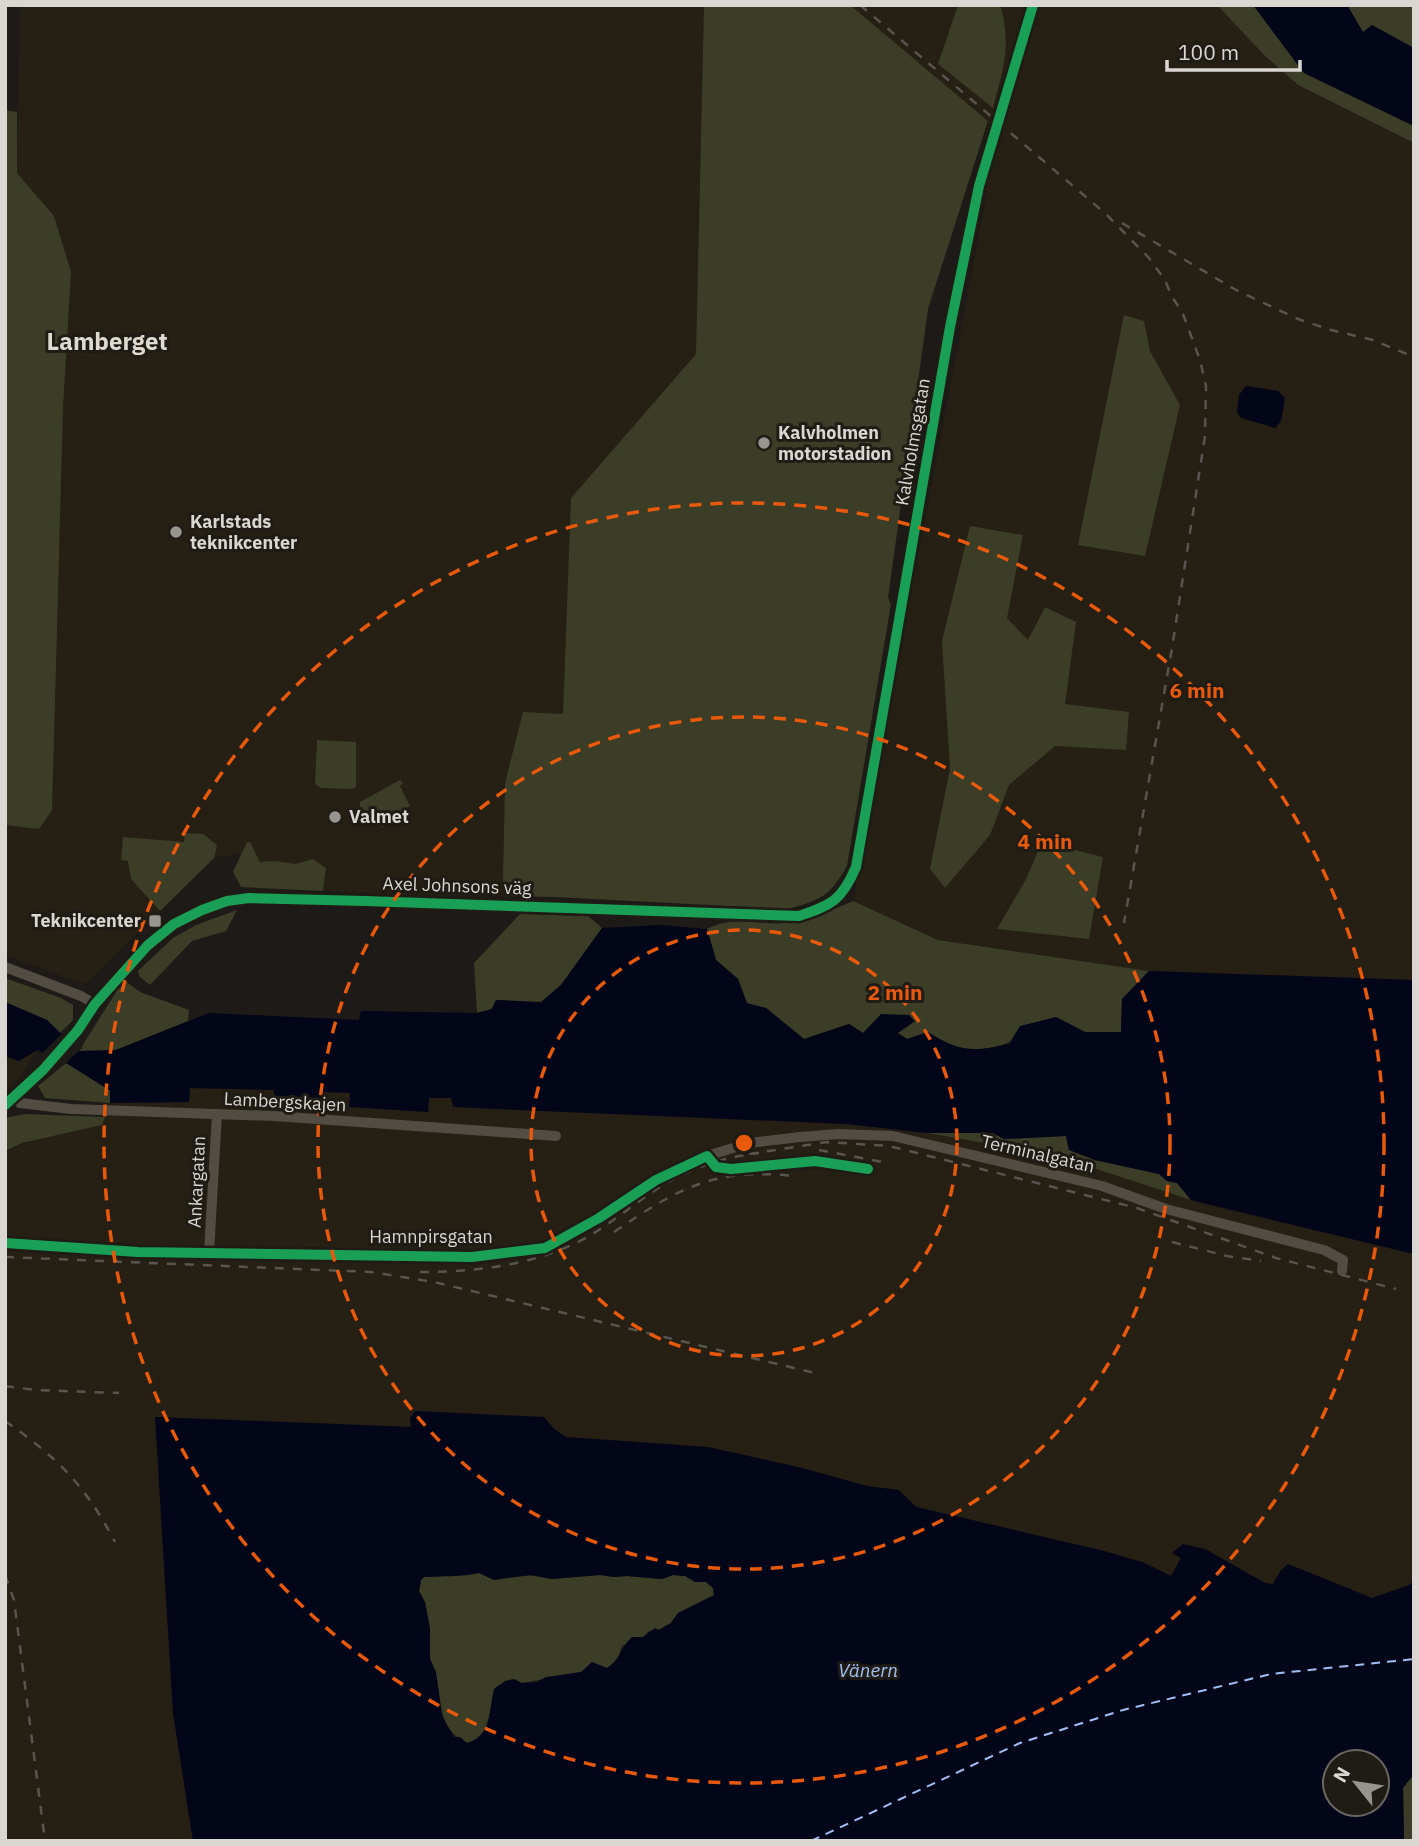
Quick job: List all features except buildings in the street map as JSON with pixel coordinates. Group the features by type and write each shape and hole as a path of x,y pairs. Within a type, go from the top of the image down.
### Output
{"street":[{"name":"Kalvholmsgatan","path":"848,888 856,867 950,327 979,186 1033,5"},
{"name":"Axel Johnsons väg","path":"5,1105 40,1074 78,1030 95,1004 148,945 174,925 227,901 249,898 799,916 827,907 848,888"},
{"path":"5,967 95,1004"},
{"name":"Lambergskajen","path":"15,1097 20,1103 71,1109 217,1114 556,1136"},
{"name":"Ankargatan","path":"209,1253 217,1114"},
{"name":"Terminalgatan","path":"707,1156 749,1143 800,1137 838,1134 893,1136 1102,1186 1166,1209 1324,1250 1343,1259 1342,1271"},
{"path":"707,1156 716,1167 731,1169 815,1161 868,1168"},
{"name":"Hamnpirsgatan","path":"5,1243 138,1252 472,1257 545,1248 599,1218 656,1180 707,1156"}],"shaded area":[{"path":"20,5 704,5 696,354 571,498 554,897 404,896 242,886 240,854 214,858 86,984 5,956 5,825 39,828 71,272 54,216 17,173"},
{"path":"850,5 1217,5 1264,55 1297,85 1414,143 1414,980 1149,971 938,940 853,901 986,198 988,121"},
{"path":"37,1050 19,1079 5,1092 5,1056 19,1061"},
{"path":"189,1088 275,1090 274,1105 323,1107 323,1092 350,1093 350,1107 428,1112 429,1098 452,1098 453,1107 846,1124 927,1133 1054,1155 1210,1206 1414,1254 1414,1581 1372,1598 1288,1564 1273,1584 1265,1583 1205,1549 1173,1553 1181,1558 1171,1576 1142,1562 1104,1551 916,1506 898,1490 867,1486 708,1447 566,1437 543,1417 415,1411 411,1427 156,1417 173,1713 193,1841 5,1841 5,1151 22,1143 102,1125 110,1103 189,1102"}],"green space":[{"name":"Kalvholmen motorstadion","path":"704,5 850,5 988,121 928,309 888,598 891,604 847,866 824,895 788,909 507,896 503,881 505,783 523,712 563,714 571,498 696,354"},
{"path":"958,5 1000,5 1006,45 993,108 938,64"},
{"path":"1217,5 1253,5 1304,73 1414,126 1414,143 1298,85 1264,55"},
{"path":"1347,5 1414,5 1414,80 1363,32"},
{"path":"5,110 17,112 17,173 54,216 71,272 63,409 52,810 39,829 5,825"},
{"path":"1124,315 1144,321 1150,351 1180,405 1145,556 1078,545"},
{"path":"970,526 1023,535 1007,618 1028,640 1045,607 1076,622 1065,704 1129,712 1126,750 1055,746 1009,785 990,835 945,888 930,869 950,769 942,641"},
{"path":"317,740 356,742 356,787 321,788 315,784"},
{"path":"400,780 403,783 400,786 410,806 386,819 388,824 382,827 360,813 360,802"},
{"path":"185,833 203,834 217,845 214,858 160,911 131,879 128,861 121,860 123,837 184,842"},
{"path":"247,842 250,842 260,862 296,864 313,859 326,868 323,891 241,887 233,872"},
{"path":"1042,842 1103,857 1089,939 997,929 1026,879"},
{"path":"853,901 938,940 1149,971 1122,999 1121,1032 1085,1032 1056,1017 1007,1043 967,1049 949,1045 928,1032 907,1039 897,1033 915,1021 863,1033 849,1024 804,1039 766,1008 747,1004 738,979 716,960 707,929 716,925 735,921 792,922 819,915"},
{"path":"237,910 226,931 192,941 150,985 139,976 138,971 173,938 196,925"},
{"path":"520,914 588,916 602,928 561,985 540,1003 496,1000 492,1009 477,1013 474,963"},
{"path":"5,978 73,1005 73,1020 60,1033 47,1020 5,1002"},
{"path":"125,981 140,992 189,1010 188,1021 116,1050 79,1051 121,984"},
{"path":"66,1063 110,1091 110,1103 45,1098 38,1086"},
{"path":"25,1114 105,1117 102,1125 22,1143 5,1151 5,1118"},
{"path":"927,1133 993,1133 1004,1139 1066,1136 1069,1150 1095,1160 1159,1174 1167,1181 1177,1183 1191,1200 1054,1155"},
{"path":"479,1573 507,1577 541,1575 551,1579 600,1575 662,1579 673,1575 686,1576 695,1582 706,1582 713,1588 714,1596 678,1613 671,1623 658,1630 649,1631 643,1637 622,1646 617,1661 607,1668 522,1683 492,1698 483,1732 467,1743 457,1737 445,1722 430,1658 427,1615 419,1591 424,1577"},
{"path":"1414,1774 1414,1841 1404,1841 1403,1787"}],"water":[{"path":"1253,5 1347,5 1363,32 1372,25 1414,48 1414,126 1304,73"},
{"path":"1246,386 1278,391 1285,398 1281,421 1275,428 1241,418 1237,412 1239,395"},
{"path":"661,925 707,929 716,960 738,979 747,1003 766,1008 804,1039 849,1024 863,1033 881,1014 909,1015 915,1021 898,1033 907,1039 928,1032 958,1047 976,1049 1009,1044 1020,1026 1056,1017 1085,1032 1121,1032 1122,999 1149,971 1414,980 1414,1254 1191,1200 1177,1183 1167,1181 1159,1174 1095,1160 1069,1150 1066,1136 1004,1139 993,1133 927,1133 846,1124 453,1107 451,1098 429,1098 428,1112 349,1107 350,1093 324,1092 323,1107 274,1106 274,1090 190,1088 189,1102 110,1103 110,1090 66,1063 37,1050 19,1061 5,1056 5,1002 47,1020 79,1051 116,1050 209,1013 359,1020 361,1011 477,1013 492,1009 496,1000 541,1002 561,985 602,928"},
{"name":"Vänern","path":"415,1411 544,1417 554,1429 566,1437 708,1447 867,1486 899,1490 916,1507 1104,1551 1142,1562 1171,1576 1181,1558 1172,1553 1183,1544 1205,1549 1265,1583 1273,1584 1288,1564 1372,1598 1414,1581 1414,1774 1403,1788 1404,1841 193,1841 173,1713 155,1417 411,1427 410,1418","holes":["479,1573 494,1580 530,1575 551,1579 600,1575 662,1579 673,1575 685,1576 695,1582 706,1582 713,1588 714,1595 678,1613 671,1623 659,1630 655,1628 643,1637 632,1637 607,1668 592,1662 581,1672 546,1677 537,1682 522,1683 514,1679 505,1681 494,1689 485,1729 475,1740 467,1743 460,1737 454,1737 442,1716 436,1672 430,1659 430,1628 425,1602 419,1591 424,1577"]}],"pier":[{"path":"64,1032 83,1047 63,1066 40,1055"}],"ferry route":[{"path":"811,1841 1020,1743 1123,1710 1271,1674 1414,1659"}],"railway":[{"path":"860,5 1106,214 1149,258 1165,280 1183,314 1200,360 1206,386 1205,436 1172,648 1124,923"},
{"path":"1122,223 1236,290 1298,319 1373,340 1414,357"},
{"path":"749,1154 827,1142 889,1146 1137,1208 1276,1258 1396,1289"},
{"path":"819,1150 888,1163"},
{"path":"420,1272 460,1271 540,1257 589,1236 663,1185 686,1173 722,1160 759,1153"},
{"path":"614,1232 659,1203 699,1184 742,1175 795,1176"},
{"path":"1172,1242 1227,1256 1261,1261"},
{"path":"5,1257 371,1272 434,1282 815,1373"},
{"path":"5,1386 35,1390 119,1393"},
{"path":"5,1421 69,1474 93,1504 115,1542"},
{"path":"5,1575 14,1600 45,1841"}],"cycle path":[{"path":"5,1105 43,1070 78,1030 95,1004 148,945 174,924 227,901 249,898 365,901 799,916 828,904 841,894 856,867 950,327 979,186 1033,5"},
{"path":"5,1243 138,1252 472,1257 545,1248 599,1218 656,1180 707,1156 716,1167 731,1169 815,1161 868,1169"}],"place":[{"name":"Kalvholmen motorstadion","path":"764,443"},
{"name":"Karlstads teknikcenter","path":"176,532"},
{"name":"Valmet","path":"335,817"},
{"name":"Teknikcenter","path":"155,921"}],"district":[{"name":"Lamberget","path":"107,342"}]}
